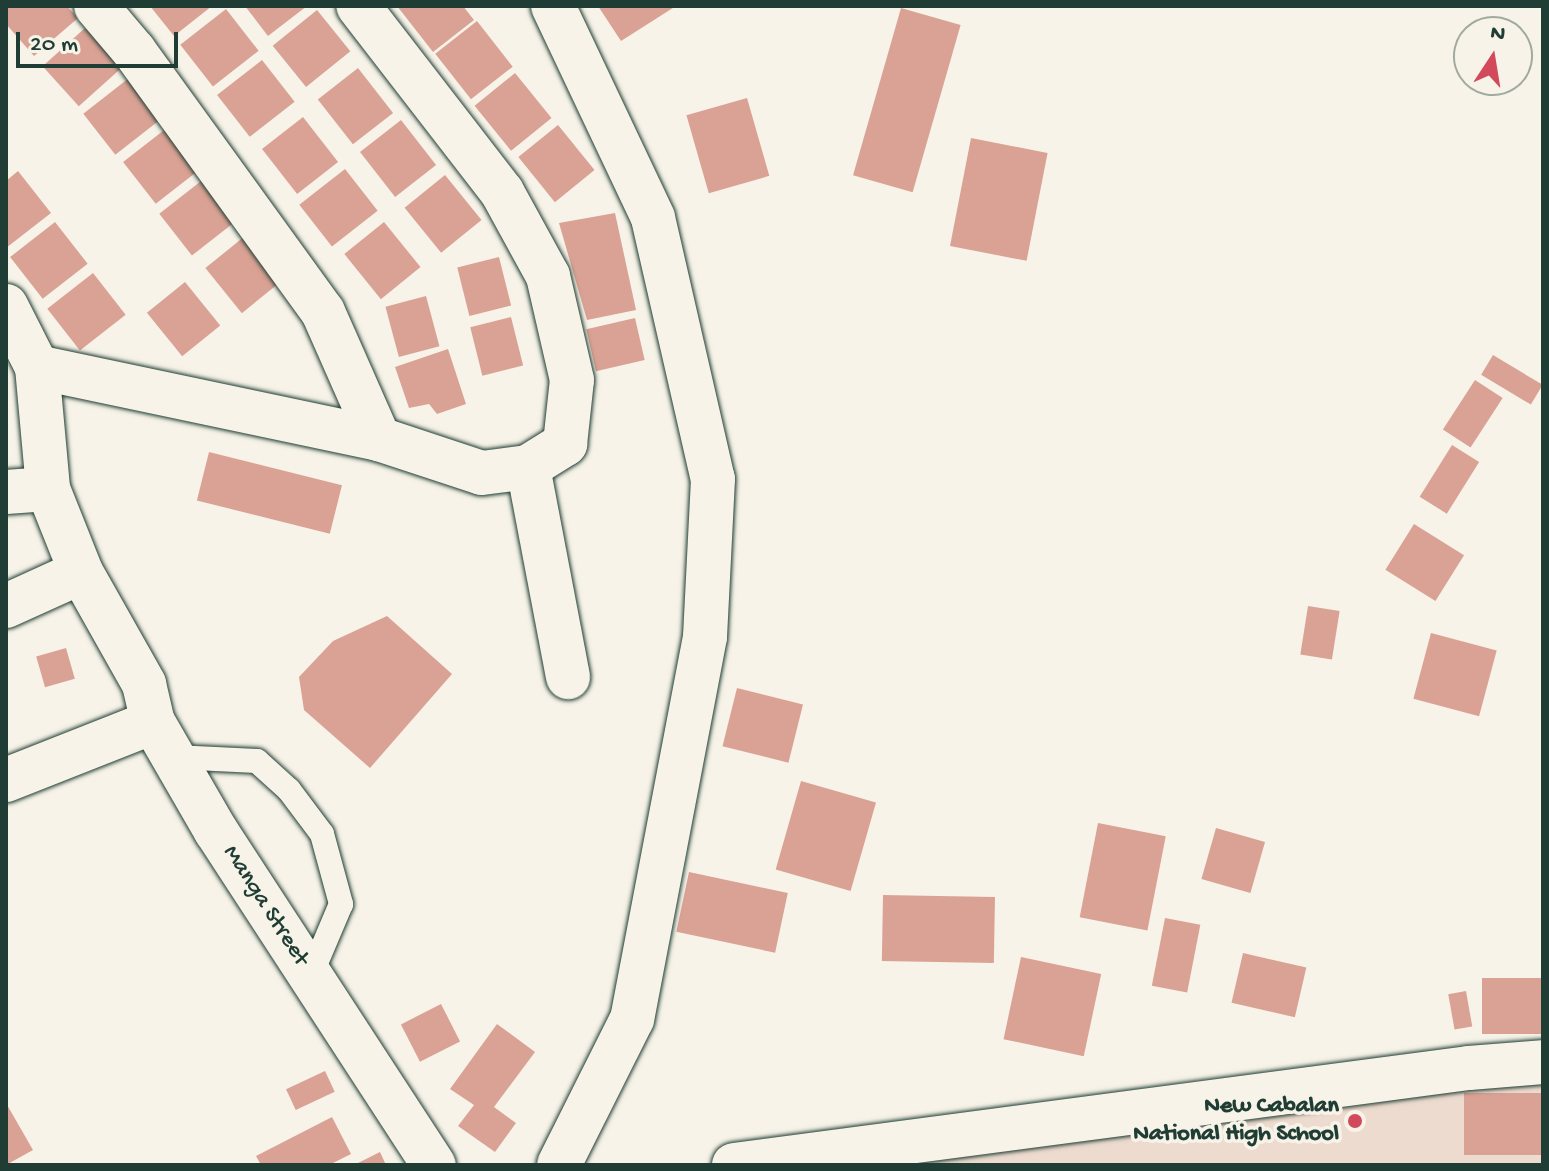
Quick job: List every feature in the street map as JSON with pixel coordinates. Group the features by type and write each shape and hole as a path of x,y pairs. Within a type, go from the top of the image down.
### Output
{"street":[{"path":"96,6 134,51 323,312 379,439"},
{"path":"6,306 37,367 379,439 482,473 528,467 565,444 572,380 548,276 502,192 358,6"},
{"path":"553,6 653,218 713,479 705,637 632,1019 559,1165"},
{"name":"Manga Street","path":"37,367 27,491 81,572 144,684 164,739 216,831 434,1165"},
{"path":"528,467 568,677"},
{"path":"6,606 81,572"},
{"path":"6,780 66,758 164,739"},
{"path":"734,1165 1453,1070 1543,1062"}],"lane":[{"path":"164,739 257,761 289,790 322,834 341,904 311,975"}],"shaded area":[{"name":"New Cabalan National High School","path":"1543,1077 1543,1165 792,1165"}],"building":[{"path":"10,6 67,6 78,18 34,56 6,24 6,10"},
{"path":"150,6 212,6 174,36"},
{"path":"245,6 307,6 268,36"},
{"path":"397,6 463,6 474,20 433,52"},
{"path":"598,6 676,6 621,41"},
{"path":"901,8 961,25 913,192 853,175"},
{"path":"226,9 259,51 213,86 180,45"},
{"path":"317,10 350,51 306,87 273,46"},
{"path":"477,21 513,67 471,99 435,54"},
{"path":"85,28 121,68 79,106 43,66"},
{"path":"262,60 295,102 250,137 217,95"},
{"path":"358,68 393,113 353,144 318,99"},
{"path":"515,73 552,118 511,151 475,106"},
{"path":"129,78 161,119 115,155 83,114"},
{"path":"747,98 769,176 709,193 686,115"},
{"path":"303,117 338,162 297,194 262,149"},
{"path":"401,120 436,165 395,197 360,152"},
{"path":"558,125 595,170 555,202 518,157"},
{"path":"168,127 201,169 156,204 123,162"},
{"path":"971,138 1048,153 1027,261 950,246"},
{"path":"345,169 378,211 332,246 299,205"},
{"path":"18,171 51,213 6,248 6,181"},
{"path":"445,175 482,220 441,253 405,208"},
{"path":"205,178 238,220 192,255 159,214"},
{"path":"615,213 636,310 587,320 559,223"},
{"path":"55,222 88,264 43,299 10,257"},
{"path":"384,222 421,267 381,299 344,254"},
{"path":"245,236 282,281 242,313 205,268"},
{"path":"499,257 511,306 469,316 457,267"},
{"path":"93,273 126,315 80,350 47,309"},
{"path":"185,282 220,326 182,356 147,313"},
{"path":"426,296 439,346 399,357 385,307"},
{"path":"511,317 523,366 482,376 470,327"},
{"path":"635,318 645,360 596,371 586,329"},
{"path":"448,349 466,404 437,414 429,404 409,408 395,367"},
{"path":"1493,355 1543,385 1531,405 1481,375"},
{"path":"1475,380 1503,398 1471,447 1443,429"},
{"path":"1452,445 1479,462 1447,514 1420,497"},
{"path":"209,452 342,485 330,534 197,501"},
{"path":"1414,524 1464,555 1435,601 1385,570"},
{"path":"1308,606 1340,611 1332,659 1300,654"},
{"path":"387,616 452,674 370,768 304,710 299,677 333,641"},
{"path":"1431,633 1497,651 1479,716 1413,699"},
{"path":"66,648 75,679 45,687 36,657"},
{"path":"737,688 803,704 788,763 722,746"},
{"path":"801,781 876,802 851,891 776,869"},
{"path":"1098,823 1166,836 1147,930 1080,917"},
{"path":"1216,828 1265,842 1250,893 1201,879"},
{"path":"689,872 788,893 775,953 676,932"},
{"path":"883,895 995,897 994,963 882,961"},
{"path":"1165,918 1200,925 1187,993 1152,986"},
{"path":"1243,953 1306,968 1295,1017 1232,1003"},
{"path":"1021,957 1101,974 1084,1056 1004,1039"},
{"path":"1482,978 1543,978 1543,1034 1482,1034"},
{"path":"1466,991 1472,1026 1455,1030 1448,994"},
{"path":"441,1004 460,1041 420,1062 401,1024"},
{"path":"497,1024 535,1052 494,1107 516,1123 495,1152 458,1126 474,1105 450,1089"},
{"path":"325,1071 335,1092 296,1110 286,1089"},
{"path":"1464,1093 1543,1093 1543,1155 1464,1155"},
{"path":"6,1103 33,1150 6,1165"},
{"path":"332,1117 351,1154 329,1165 261,1165 256,1156"},
{"path":"380,1152 386,1165 354,1165"}],"place":[{"name":"New Cabalan National High School","path":"1355,1121"}]}
